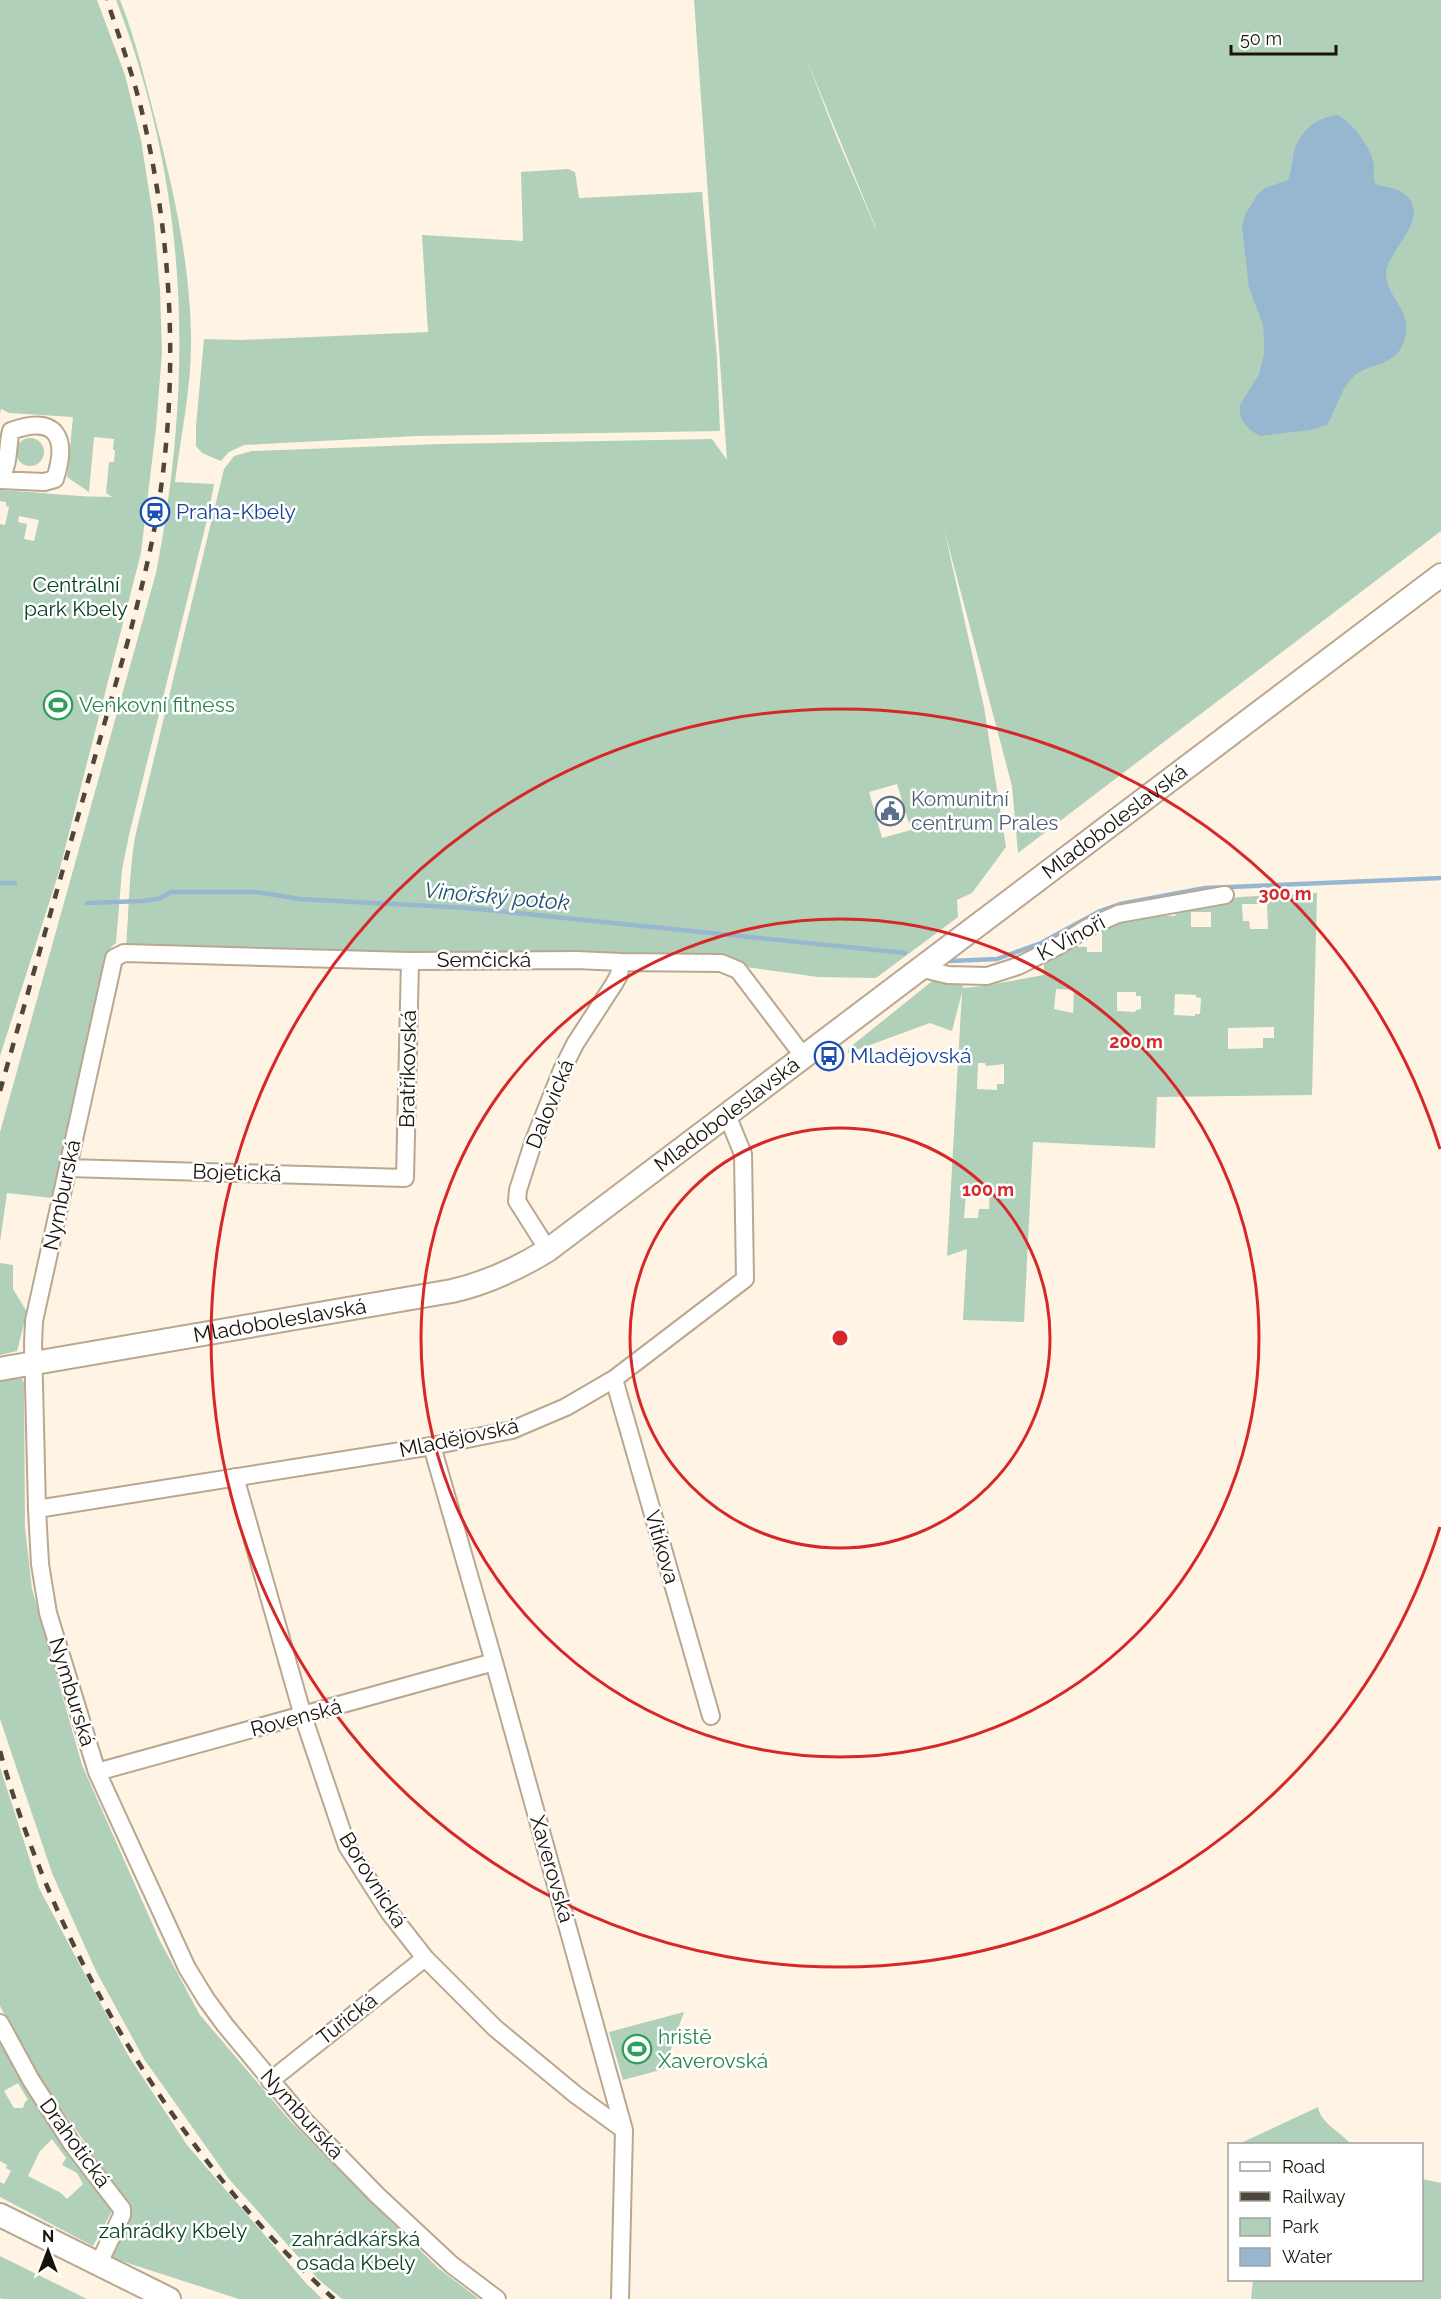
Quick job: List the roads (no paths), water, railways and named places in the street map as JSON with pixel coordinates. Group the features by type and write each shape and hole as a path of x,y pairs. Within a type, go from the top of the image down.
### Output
{"main road":[{"name":"Mladoboleslavská","path":"0,1369 452,1291 494,1279 516,1268 548,1250 1441,575"},
{"path":"0,2215 169,2299"}],"street":[{"name":"K Vinoři","path":"920,968 948,975 987,976 1018,966 1087,928 1118,914 1225,895"},
{"name":"Semčická","path":"120,953 410,961 576,960 721,963 738,970 804,1057"},
{"name":"Nymburská","path":"120,953 114,958 34,1321 37,1509 40,1564 48,1613 97,1772 187,1968 206,1999 270,2081 377,2195 452,2265 496,2299"},
{"name":"Bratříkovská","path":"405,1178 410,961"},
{"name":"Dalovická","path":"548,1250 517,1201 533,1143 562,1070 575,1044 619,975 621,962"},
{"name":"Mladějovská","path":"37,1509 432,1446 512,1430 566,1407 614,1379 745,1279 743,1154 727,1115"},
{"name":"Bojetická","path":"68,1168 405,1178"},
{"name":"Vitíkova","path":"614,1379 711,1716"},
{"name":"Xaverovská","path":"432,1446 495,1662 624,2130 620,2299"},
{"name":"Borovnická","path":"235,1477 303,1716 347,1846 390,1912 425,1958 495,2028 576,2095 624,2130"},
{"name":"Rovenská","path":"97,1772 495,1662"},
{"name":"Tuřická","path":"270,2081 425,1958"},
{"name":"Drahotická","path":"0,2023 31,2080 72,2144 122,2209 122,2215 98,2265"}],"water":[{"path":"1337,115 1355,129 1365,144 1374,165 1376,184 1398,190 1410,199 1414,209 1407,232 1393,254 1386,275 1391,291 1404,314 1406,333 1403,344 1394,356 1360,372 1349,381 1327,425 1311,430 1260,436 1244,424 1240,415 1240,405 1259,374 1264,354 1263,325 1249,288 1242,226 1245,215 1257,195 1265,188 1288,180 1294,151 1305,131 1316,122"}],"waterway":[{"name":"Vinořský potok","path":"950,961 997,959 1041,943 1100,911 1120,904 1205,888 1441,878"},
{"name":"Vinořský potok","path":"0,883 15,883"},
{"name":"Vinořský potok","path":"87,903 158,899 171,892 257,892 299,899 468,908 905,953"}],"railway":[{"path":"0,1091 129,637 152,541 164,461 168,414 170,319 162,224 142,113 107,0"},
{"path":"0,1751 24,1826 54,1901 89,1976 130,2048 175,2117 224,2183 277,2244 334,2299"}],"place":[{"name":"Praha-Kbely","path":"155,512"},
{"name":"Venkovní fitness","path":"58,705"},
{"name":"Komunitní centrum Prales","path":"890,811"},
{"name":"Mladějovská","path":"829,1056"},
{"name":"hriště Xaverovská","path":"637,2049"}],"park label":[{"name":"Centrální park Kbely","path":"76,597"},
{"name":"zahrádky Kbely","path":"173,2231"},
{"name":"zahrádkářská osada Kbely","path":"356,2251"}]}
